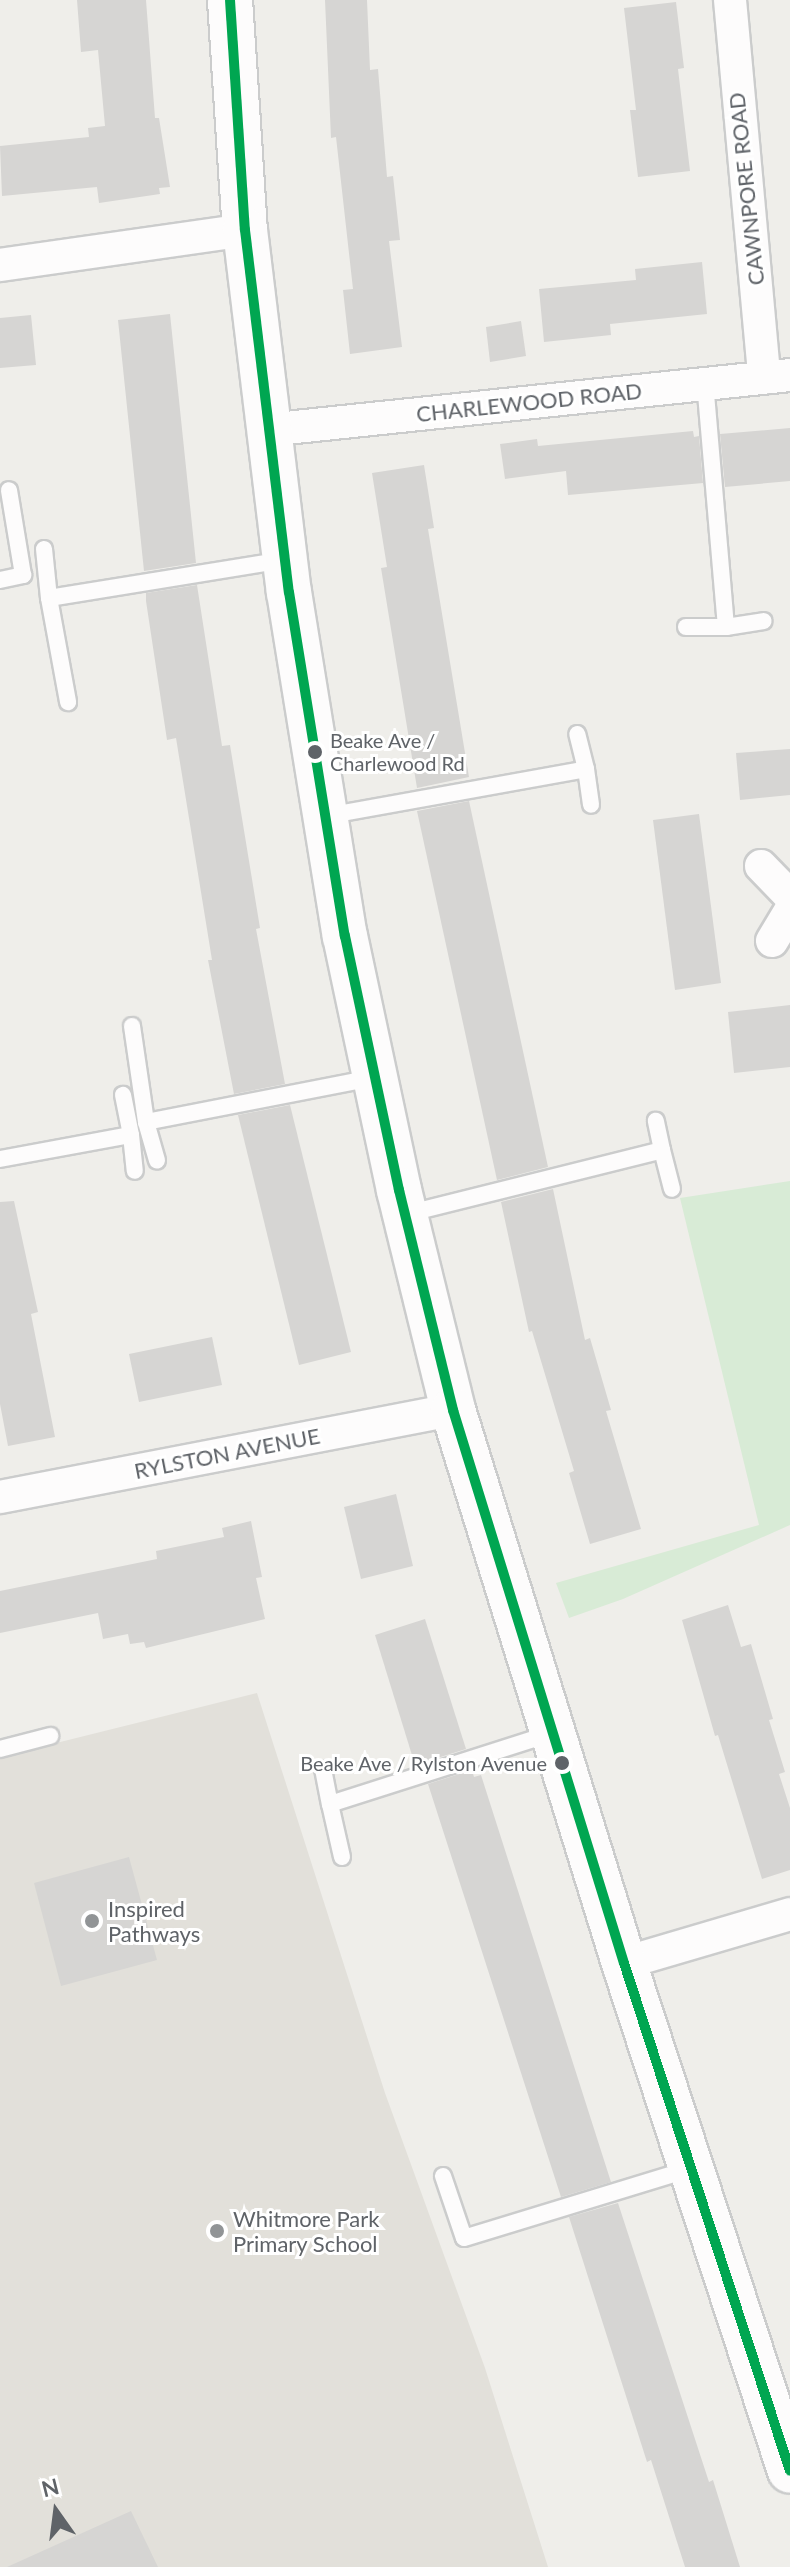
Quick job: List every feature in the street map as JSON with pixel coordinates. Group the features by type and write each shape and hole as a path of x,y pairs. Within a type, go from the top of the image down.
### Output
{"street":[{"path":"230,0 245,230 285,560 324,816 405,1214 453,1410 624,1963 790,2471"},
{"name":"CAWNPORE ROAD","path":"730,0 777,376"},
{"path":"0,265 245,230"},
{"name":"CHARLEWOOD ROAD","path":"267,430 777,376"},
{"path":"761,866 790,896"},
{"path":"772,941 790,911"},
{"name":"RYLSTON AVENUE","path":"0,1497 453,1410"},
{"path":"624,1963 790,1914"}],"lane":[{"path":"705,383 726,627"},
{"path":"0,580 23,575 9,490"},
{"path":"44,549 49,598 68,702"},
{"path":"49,598 285,560"},
{"path":"686,627 726,627 764,621"},
{"path":"577,734 591,805"},
{"path":"324,816 586,769"},
{"path":"132,1026 146,1122 157,1160"},
{"path":"146,1122 375,1077"},
{"path":"123,1095 135,1171"},
{"path":"656,1121 672,1189"},
{"path":"0,1159 131,1135"},
{"path":"405,1214 662,1150"},
{"path":"330,1804 554,1732"},
{"path":"0,1749 50,1736"},
{"path":"323,1769 342,1857"},
{"path":"443,2176 464,2238 691,2168"}],"shaded area":[{"name":"Whitmore Park Primary School","path":"257,1693 385,2093 485,2368 548,2567 0,2567 0,1757"}],"green space":[{"path":"790,1181 790,1525 623,1599 569,1618 556,1583 759,1525 680,1198"}],"building":[{"path":"77,0 146,0 155,118 159,118 170,187 159,188 160,194 99,203 97,187 2,196 0,146 89,137 88,128 105,126 98,50 81,52"},
{"path":"325,0 367,0 370,70 378,69 387,177 393,176 400,240 389,241 402,347 350,354 343,290 353,289 336,137 331,138"},
{"path":"676,2 684,68 678,69 690,171 638,177 630,110 636,110 624,8"},
{"path":"702,262 707,314 610,324 611,335 544,342 539,289 636,280 635,269"},
{"path":"170,314 196,563 144,571 118,320"},
{"path":"31,315 36,365 0,368 0,318"},
{"path":"521,321 526,356 490,362 486,327"},
{"path":"790,428 790,481 725,487 720,434"},
{"path":"693,431 694,437 699,436 703,483 568,495 566,471 505,479 500,444 537,439 538,446"},
{"path":"424,465 434,528 428,529 469,777 417,788 381,568 387,567 372,473"},
{"path":"197,585 222,746 230,745 260,928 256,929 285,1084 234,1094 208,960 212,960 176,738 167,740 146,601 146,593"},
{"path":"790,749 790,795 740,800 736,753"},
{"path":"469,801 548,1167 497,1180 417,811"},
{"path":"699,814 721,983 675,990 653,820"},
{"path":"790,1005 790,1067 734,1073 728,1012"},
{"path":"290,1105 351,1352 299,1365 238,1115"},
{"path":"553,1189 585,1340 590,1338 611,1410 606,1411 641,1529 590,1544 569,1473 574,1471 532,1331 529,1332 501,1202"},
{"path":"14,1201 38,1312 31,1314 55,1437 8,1446 0,1404 0,1202"},
{"path":"212,1337 222,1385 139,1402 129,1354"},
{"path":"396,1494 413,1566 361,1579 344,1507"},
{"path":"251,1521 262,1577 256,1578 265,1619 146,1648 144,1642 130,1644 128,1634 103,1639 98,1613 0,1633 0,1591 157,1559 156,1551 224,1537 222,1528"},
{"path":"728,1605 741,1647 751,1644 773,1719 769,1720 785,1772 779,1774 790,1808 790,1870 762,1879 718,1735 715,1736 682,1620"},
{"path":"425,1619 466,1749 415,1765 375,1635"},
{"path":"472,1770 474,1777 481,1775 611,2182 561,2197 428,1784"},
{"path":"129,1857 157,1960 61,1986 34,1883"},
{"path":"618,2203 740,2567 685,2567 651,2460 647,2462 569,2217"},
{"path":"131,2511 158,2567 7,2567"}],"transit line":[{"path":"230,0 245,230 289,592 345,936 399,1190 453,1410 624,1963 790,2471"}],"place":[{"name":"Beake Ave / Charlewood Rd","path":"315,752"},
{"name":"Beake Ave / Rylston Avenue","path":"562,1763"},
{"name":"Inspired Pathways","path":"92,1921"},
{"name":"Whitmore Park Primary School","path":"217,2231"}]}
